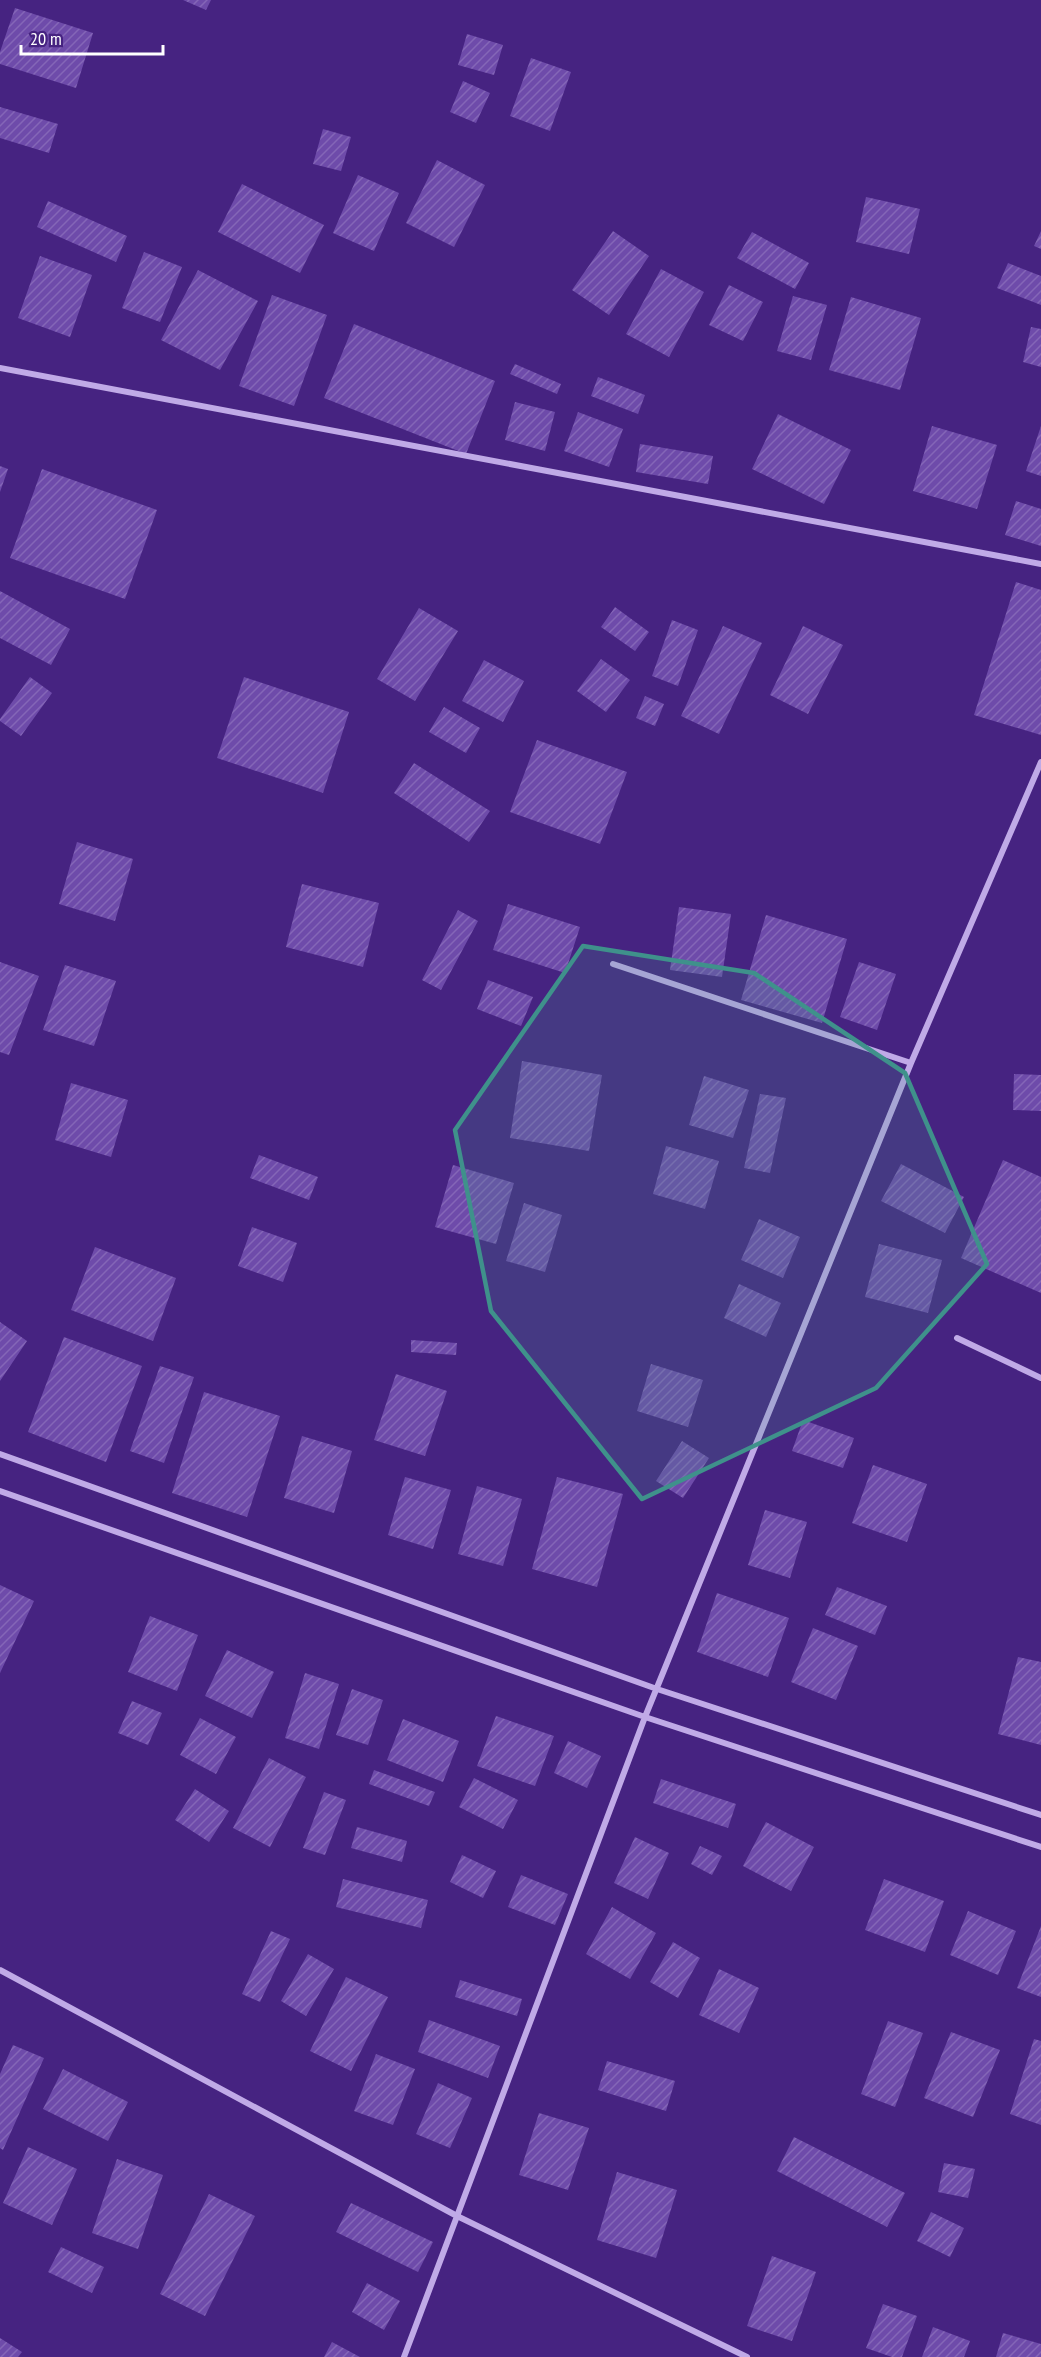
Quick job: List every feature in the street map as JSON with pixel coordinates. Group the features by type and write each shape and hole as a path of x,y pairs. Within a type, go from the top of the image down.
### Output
{"street":[{"path":"0,368 1041,564"},
{"path":"404,2357 645,1717 911,1063 1041,762"},
{"path":"613,964 911,1063"},
{"path":"957,1338 1041,1378"},
{"path":"0,1454 657,1689 1041,1815"},
{"path":"0,1491 645,1717 1041,1846"},
{"path":"0,1970 457,2216 747,2357"}],"highlighted area":[{"path":"583,946 754,973 905,1073 987,1264 876,1388 642,1499 491,1311 455,1130"}],"building":[{"path":"183,0 211,0 206,10"},
{"path":"15,8 93,33 76,88 0,64 0,52"},
{"path":"467,34 503,45 494,75 458,65"},
{"path":"531,58 571,72 550,131 510,116"},
{"path":"463,81 490,93 476,123 450,112"},
{"path":"0,107 58,124 49,153 0,138"},
{"path":"323,129 351,137 341,171 313,164"},
{"path":"437,160 485,185 454,247 406,223"},
{"path":"358,175 399,193 374,251 333,233"},
{"path":"242,184 324,225 300,273 218,232"},
{"path":"866,197 920,209 909,254 856,242"},
{"path":"48,201 127,236 116,262 37,227"},
{"path":"613,231 649,256 609,315 572,290"},
{"path":"1041,231 1041,249 1034,246"},
{"path":"752,232 809,263 795,289 737,258"},
{"path":"144,252 182,267 160,322 122,308"},
{"path":"40,256 92,275 70,337 18,318"},
{"path":"1008,263 1041,276 1041,305 997,288"},
{"path":"661,269 704,292 669,357 626,334"},
{"path":"198,270 258,301 220,370 161,340"},
{"path":"729,285 763,302 743,341 709,325"},
{"path":"272,295 327,315 294,406 239,386"},
{"path":"793,296 827,305 811,360 777,351"},
{"path":"851,297 921,318 900,390 829,370"},
{"path":"354,324 495,381 466,454 324,398"},
{"path":"1031,327 1041,329 1041,367 1023,362"},
{"path":"515,364 561,384 557,394 510,374"},
{"path":"598,377 645,395 638,414 591,396"},
{"path":"515,402 555,412 545,451 505,440"},
{"path":"578,412 623,429 609,467 564,451"},
{"path":"778,414 851,450 824,504 752,469"},
{"path":"932,426 997,445 977,509 913,491"},
{"path":"1041,426 1041,476 1026,471"},
{"path":"640,444 713,456 708,484 636,472"},
{"path":"0,466 8,469 0,492"},
{"path":"42,469 157,510 125,599 10,558"},
{"path":"1016,501 1041,509 1041,546 1005,535"},
{"path":"1016,582 1041,590 1041,735 974,715"},
{"path":"0,591 70,629 51,665 0,638"},
{"path":"615,607 649,632 635,651 601,627"},
{"path":"419,608 458,631 415,701 377,679"},
{"path":"672,620 698,630 678,686 652,676"},
{"path":"723,626 762,643 719,734 681,716"},
{"path":"803,626 843,645 808,714 770,695"},
{"path":"601,659 630,680 606,712 577,691"},
{"path":"484,660 524,681 503,722 462,701"},
{"path":"30,677 52,693 21,736 0,719"},
{"path":"244,677 349,712 323,793 217,758"},
{"path":"645,696 664,704 655,726 636,718"},
{"path":"444,707 480,728 466,753 429,732"},
{"path":"537,740 627,772 600,844 510,812"},
{"path":"414,763 490,811 469,842 394,793"},
{"path":"77,842 133,859 115,921 59,904"},
{"path":"302,884 379,903 363,967 286,947"},
{"path":"508,904 580,927 565,973 493,950"},
{"path":"679,907 731,914 722,977 670,970"},
{"path":"458,910 478,921 441,990 422,980"},
{"path":"766,915 847,939 822,1023 741,1000"},
{"path":"0,962 39,976 9,1055 0,1052"},
{"path":"859,962 896,974 877,1030 840,1017"},
{"path":"65,965 116,981 94,1046 43,1030"},
{"path":"488,980 533,997 521,1026 477,1009"},
{"path":"522,1061 602,1075 589,1151 510,1138"},
{"path":"1014,1074 1041,1075 1041,1111 1013,1110"},
{"path":"704,1076 749,1090 733,1138 689,1125"},
{"path":"71,1083 128,1100 111,1157 55,1140"},
{"path":"760,1094 786,1098 770,1173 744,1168"},
{"path":"666,1146 719,1161 705,1209 653,1194"},
{"path":"259,1155 318,1177 309,1200 250,1178"},
{"path":"1003,1160 1041,1177 1041,1293 961,1258"},
{"path":"901,1164 964,1197 945,1233 881,1201"},
{"path":"453,1165 514,1183 496,1244 435,1227"},
{"path":"524,1203 562,1215 545,1272 506,1261"},
{"path":"759,1219 800,1237 783,1278 741,1260"},
{"path":"252,1227 297,1243 283,1282 238,1266"},
{"path":"879,1244 942,1260 928,1313 865,1297"},
{"path":"95,1247 176,1278 153,1341 71,1310"},
{"path":"739,1284 781,1303 766,1337 724,1318"},
{"path":"0,1322 27,1341 0,1381"},
{"path":"64,1337 142,1366 106,1462 28,1432"},
{"path":"411,1340 457,1343 456,1355 411,1352"},
{"path":"651,1364 703,1380 688,1427 637,1411"},
{"path":"160,1366 194,1377 164,1463 130,1451"},
{"path":"396,1374 447,1391 425,1456 374,1440"},
{"path":"204,1392 280,1416 247,1517 172,1493"},
{"path":"803,1420 854,1438 843,1468 792,1451"},
{"path":"302,1436 352,1451 334,1513 284,1498"},
{"path":"682,1441 709,1458 683,1498 656,1481"},
{"path":"873,1465 927,1484 907,1542 852,1523"},
{"path":"405,1477 451,1490 433,1549 388,1535"},
{"path":"557,1477 623,1494 597,1587 532,1569"},
{"path":"477,1486 522,1499 503,1566 458,1554"},
{"path":"765,1510 807,1522 790,1578 748,1565"},
{"path":"0,1585 34,1601 0,1673"},
{"path":"837,1587 887,1606 875,1635 825,1615"},
{"path":"717,1593 789,1618 768,1677 697,1652"},
{"path":"150,1616 198,1635 177,1691 128,1672"},
{"path":"813,1628 858,1646 836,1700 791,1682"},
{"path":"227,1650 274,1672 252,1718 205,1696"},
{"path":"1018,1657 1041,1662 1041,1745 998,1734"},
{"path":"305,1673 339,1684 319,1749 285,1738"},
{"path":"352,1689 383,1700 368,1745 336,1735"},
{"path":"132,1701 162,1713 148,1745 118,1733"},
{"path":"496,1716 554,1736 535,1786 477,1766"},
{"path":"200,1718 236,1737 216,1774 180,1755"},
{"path":"403,1719 459,1741 443,1782 387,1760"},
{"path":"568,1741 601,1756 587,1788 554,1773"},
{"path":"269,1758 306,1777 270,1847 233,1828"},
{"path":"374,1770 435,1792 429,1806 369,1784"},
{"path":"474,1778 518,1800 503,1829 459,1807"},
{"path":"661,1779 736,1804 728,1828 653,1803"},
{"path":"195,1789 229,1811 209,1842 175,1820"},
{"path":"324,1792 346,1800 325,1855 303,1848"},
{"path":"766,1822 814,1847 791,1891 743,1866"},
{"path":"357,1827 407,1841 402,1862 351,1848"},
{"path":"635,1837 669,1853 648,1899 614,1883"},
{"path":"700,1846 722,1856 712,1875 691,1864"},
{"path":"462,1855 496,1871 483,1898 450,1882"},
{"path":"521,1875 568,1894 555,1925 508,1907"},
{"path":"343,1879 428,1900 421,1928 336,1907"},
{"path":"884,1879 944,1901 925,1952 865,1930"},
{"path":"612,1907 656,1933 630,1979 586,1954"},
{"path":"968,1911 1016,1931 998,1975 950,1955"},
{"path":"1041,1926 1041,1997 1017,1988"},
{"path":"271,1931 290,1939 260,2002 242,1994"},
{"path":"673,1942 700,1958 678,1998 650,1982"},
{"path":"308,1954 334,1969 306,2016 281,2001"},
{"path":"719,1969 759,1988 739,2033 699,2015"},
{"path":"346,1977 388,1997 351,2071 310,2051"},
{"path":"460,1980 522,1999 517,2016 455,1997"},
{"path":"429,2020 500,2046 488,2078 418,2052"},
{"path":"888,2021 923,2033 895,2107 861,2094"},
{"path":"951,2032 1000,2050 973,2117 924,2098"},
{"path":"1034,2039 1041,2041 1041,2125 1010,2114"},
{"path":"13,2045 44,2058 3,2150 0,2148 0,2074"},
{"path":"376,2054 415,2069 393,2125 354,2111"},
{"path":"607,2061 675,2081 666,2111 598,2090"},
{"path":"63,2069 128,2102 108,2141 43,2109"},
{"path":"438,2083 472,2098 450,2148 416,2134"},
{"path":"539,2113 589,2128 568,2190 519,2175"},
{"path":"794,2137 905,2193 887,2227 777,2171"},
{"path":"28,2147 77,2169 52,2225 3,2203"},
{"path":"117,2159 163,2175 138,2249 92,2233"},
{"path":"944,2163 975,2169 968,2198 938,2192"},
{"path":"617,2172 677,2190 656,2258 597,2240"},
{"path":"209,2194 255,2216 205,2316 160,2294"},
{"path":"351,2203 433,2242 418,2272 336,2232"},
{"path":"931,2212 964,2228 950,2257 917,2241"},
{"path":"61,2247 104,2267 92,2293 48,2272"},
{"path":"772,2256 816,2272 792,2341 747,2326"},
{"path":"367,2283 400,2301 384,2330 352,2312"},
{"path":"883,2304 917,2316 902,2357 892,2357 866,2348"},
{"path":"933,2327 970,2341 964,2357 922,2357"},
{"path":"1003,2333 1041,2344 1041,2357 996,2357"},
{"path":"0,2338 22,2352 18,2357 0,2357"},
{"path":"332,2342 360,2357 324,2357"}]}
